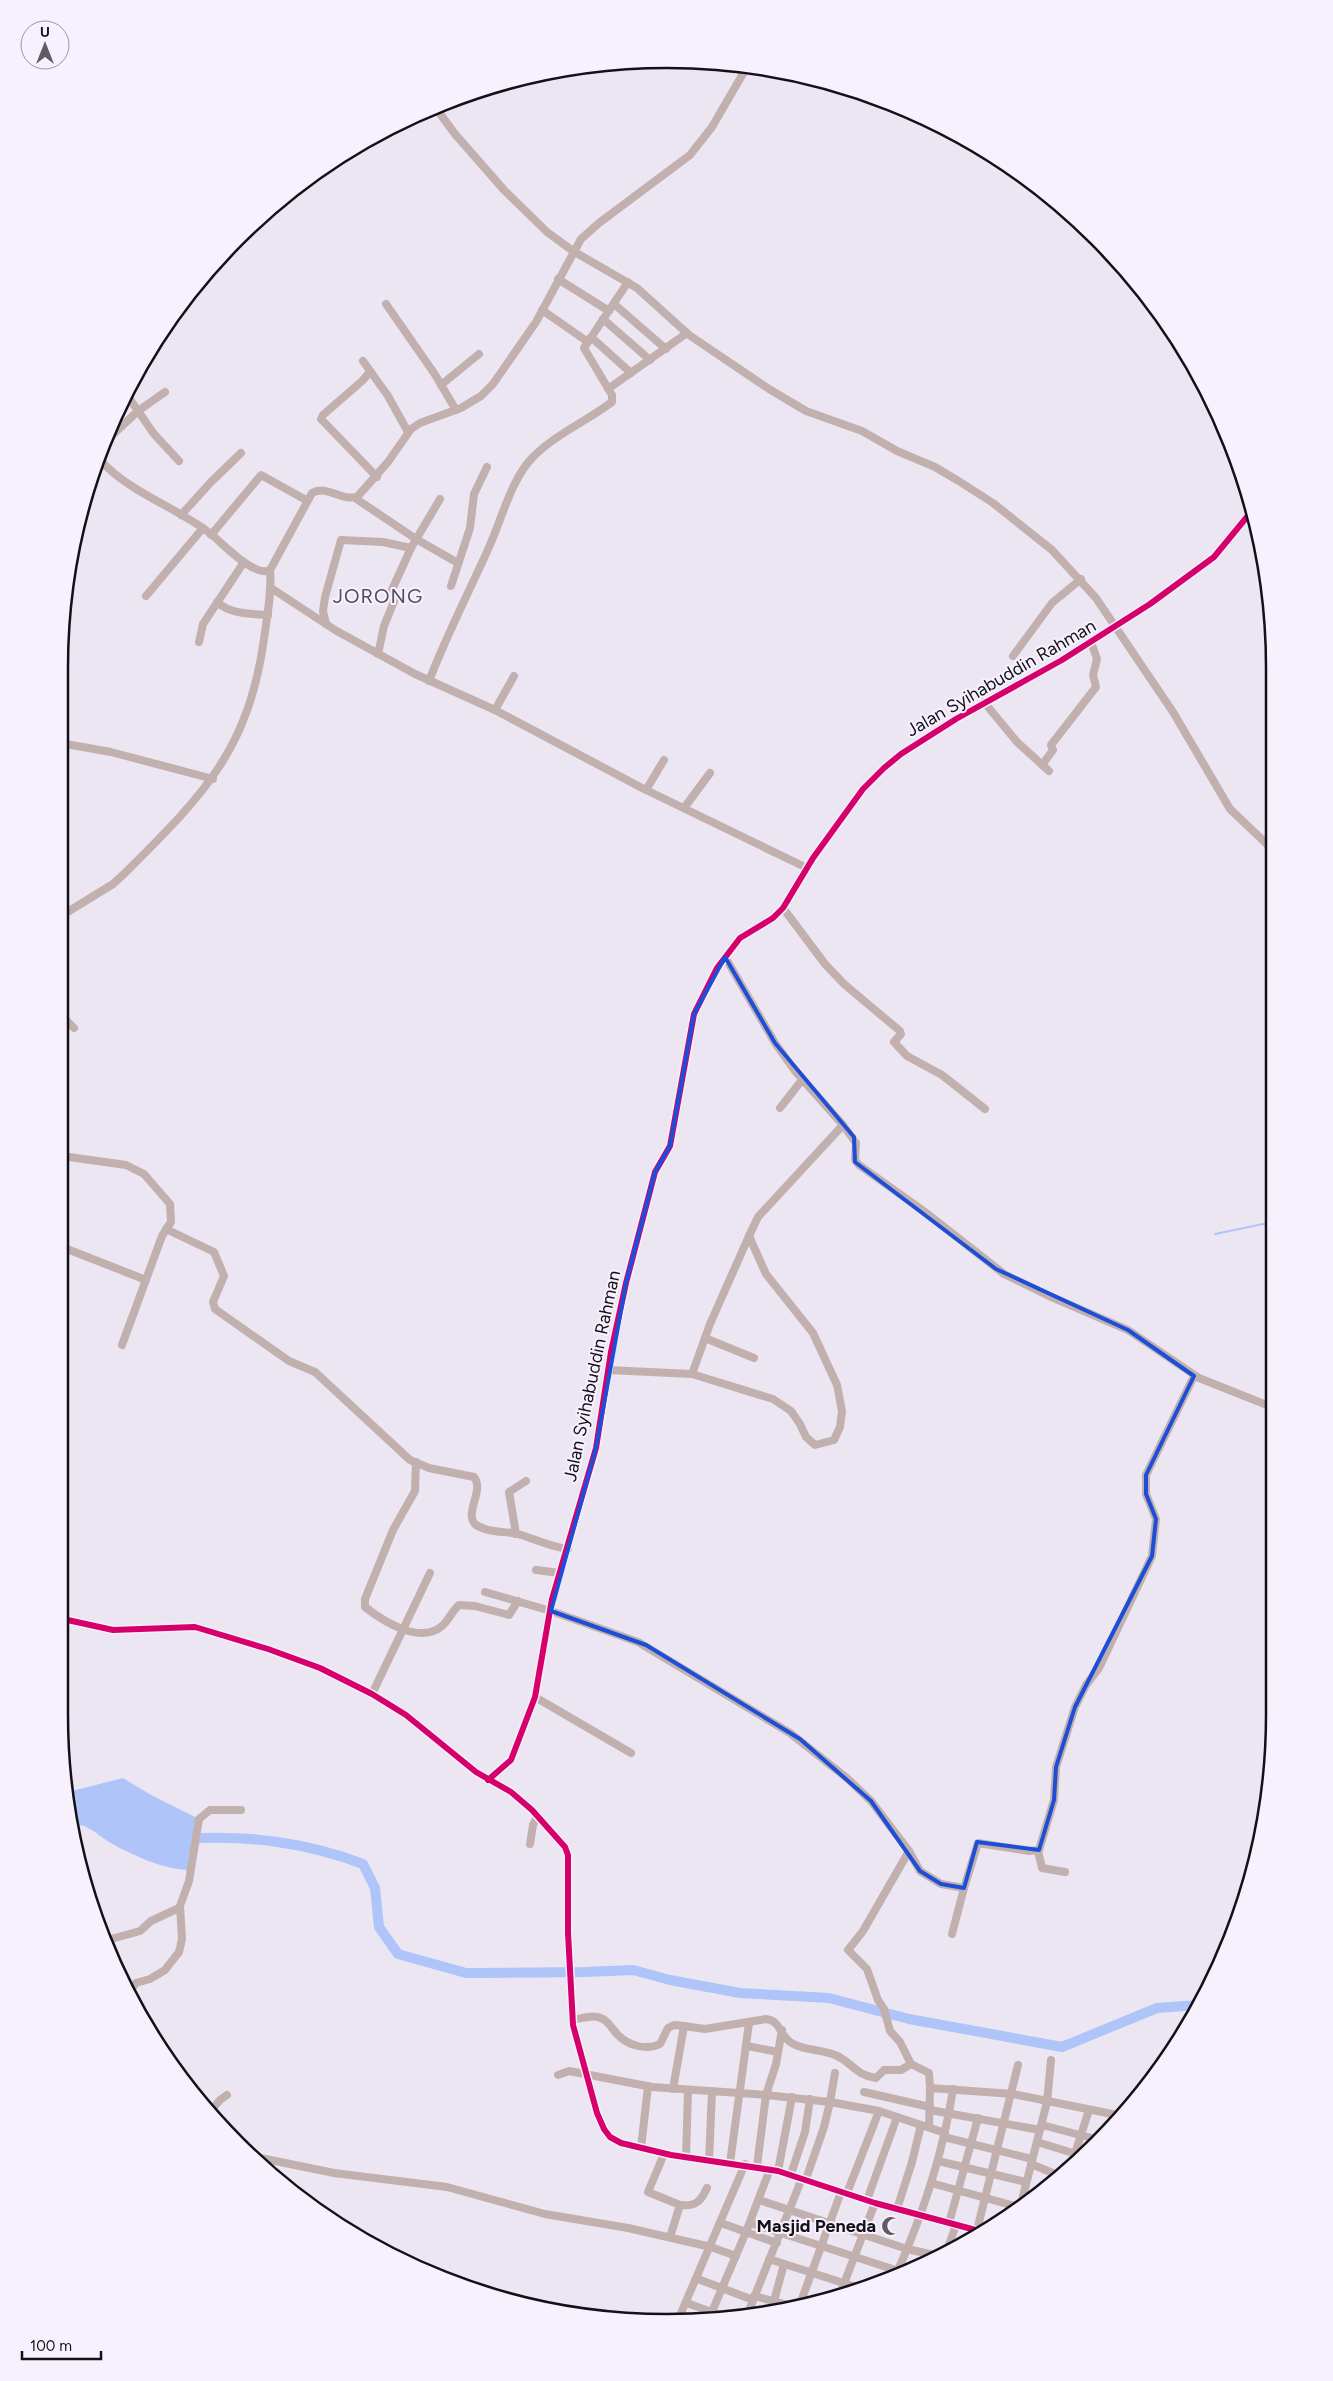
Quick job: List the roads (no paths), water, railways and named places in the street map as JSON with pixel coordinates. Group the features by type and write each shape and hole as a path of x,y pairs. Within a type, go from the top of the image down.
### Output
{"street":[{"path":"355,498 377,477 408,432 420,423 456,410 480,396 493,384 523,343 573,251 589,231 676,168 697,148 712,127 743,73"},
{"path":"439,112 455,134 524,211 547,232 573,251 628,282 687,333 769,389 806,411 862,431 897,451 935,466 972,489 1020,523 1052,550 1081,579 1096,598 1114,628 1173,712 1230,809 1266,843"},
{"path":"558,279 609,311"},
{"path":"429,680 447,635 478,571 508,500 525,467 549,443 612,402 612,395 584,350 628,282"},
{"path":"386,304 456,410"},
{"path":"614,304 666,349"},
{"path":"542,310 589,340 631,373"},
{"path":"603,319 650,360"},
{"path":"608,389 687,333"},
{"path":"441,385 479,354"},
{"path":"363,362 388,396 408,432"},
{"path":"370,372 323,415 321,419 377,477"},
{"path":"115,432 138,411 165,392"},
{"path":"130,400 154,434 179,461"},
{"path":"182,516 211,482 241,453"},
{"path":"103,463 116,476 203,528 244,562 262,572 270,570"},
{"path":"451,586 470,528 474,494 487,467"},
{"path":"211,535 261,476 306,500"},
{"path":"68,912 113,884 182,816 213,779 238,734 256,686 268,615 271,588 270,570 306,500 312,493 318,490 355,498 416,539 458,563"},
{"path":"378,654 384,626 394,599 391,592 411,548 440,499"},
{"name":"Jalan Syihabuddin Rahman","path":"488,1780 511,1760 535,1698 551,1611 560,1574 596,1448 620,1305 655,1172 670,1146 694,1014 706,988 725,957 740,938 768,921 783,908 807,868 877,774 901,754 984,702 1114,628 1207,563 1247,518"},
{"path":"146,596 203,528"},
{"path":"326,624 324,612 325,597 341,540 383,542 411,548"},
{"path":"199,642 203,624 244,562"},
{"path":"1013,656 1052,603 1081,579"},
{"path":"271,588 326,624 378,654 495,710 646,790 807,868"},
{"path":"217,602 223,607 236,612 268,615"},
{"path":"1042,765 1053,750 1051,744 1096,687 1093,675 1097,658 1091,642"},
{"path":"495,710 514,676"},
{"path":"984,702 1017,742 1049,771"},
{"path":"68,744 120,754 213,779"},
{"path":"646,790 664,760"},
{"path":"684,808 710,773"},
{"path":"783,908 825,964 844,984 901,1032 894,1042 901,1051 942,1075 985,1109"},
{"path":"725,957 774,1043 802,1080 843,1125 856,1143 856,1160 859,1165 936,1220 996,1269 1049,1296 1128,1330 1194,1376 1266,1405"},
{"path":"68,1022 74,1028"},
{"path":"780,1108 802,1080"},
{"path":"692,1374 728,1280 758,1216 843,1125"},
{"path":"68,1157 126,1165 138,1170 150,1180 170,1204 172,1216 162,1236 122,1345"},
{"path":"166,1229 208,1248 215,1254 224,1276 213,1302 215,1309 289,1362 315,1372 373,1425 395,1448 416,1462 440,1470 474,1477 478,1484 472,1517 473,1523 485,1530 516,1534 547,1545 568,1549"},
{"path":"608,1370 692,1374 779,1402 791,1412 800,1424 806,1437 815,1445 831,1442 837,1435 842,1411 837,1385 813,1333 766,1274 749,1236"},
{"path":"68,1249 146,1280"},
{"path":"705,1338 754,1358"},
{"path":"1065,1872 1042,1868 1038,1852 1054,1800 1056,1767 1076,1707 1086,1685 1099,1668 1152,1556 1156,1519 1146,1494 1146,1475 1194,1376"},
{"path":"416,1462 415,1491 393,1530 365,1599 365,1607 390,1624 422,1633 433,1632 442,1626 457,1606 461,1604 509,1615 518,1601"},
{"path":"516,1534 509,1494 511,1490 526,1481"},
{"path":"536,1570 560,1574"},
{"path":"372,1694 430,1574"},
{"path":"485,1592 551,1611 646,1645 800,1739 858,1788 887,1820 909,1851 919,1870 941,1884 964,1888"},
{"path":"68,1620 113,1630 195,1627 292,1657 372,1694 421,1726 488,1780 512,1792 538,1817 564,1847 568,1855 572,2020 593,2101 604,2129 614,2140 664,2154 745,2164 791,2174 871,2202 973,2229"},
{"path":"535,1698 631,1753"},
{"path":"133,1987 136,1984 150,1979 165,1970 179,1952 182,1939 180,1908 188,1886 199,1819 210,1810 241,1810"},
{"path":"530,1844 533,1825 538,1817"},
{"path":"952,1934 978,1843 1038,1852"},
{"path":"897,2208 930,2109 929,2073 912,2064 903,2047 888,2027 884,2009 878,2000 867,1969 848,1950 864,1931 909,1851"},
{"path":"111,1938 140,1931 151,1921 180,1908"},
{"path":"572,2020 599,2017 607,2022 626,2041 646,2047 660,2044 668,2028 674,2025 701,2029 772,2020 779,2025 792,2043 838,2056 856,2072 867,2076 876,2078 880,2071 901,2070 912,2064"},
{"path":"730,2163 738,2092 744,2072 750,2023"},
{"path":"673,2089 684,2026"},
{"path":"756,2166 766,2095 776,2064 782,2030"},
{"path":"747,2046 778,2052"},
{"path":"1023,2196 1047,2102 1051,2060"},
{"path":"981,2224 986,2198 1013,2094 1018,2065"},
{"path":"558,2075 565,2071 587,2073 648,2086 792,2097 880,2111 971,2144 998,2149 1032,2161 1053,2172"},
{"path":"750,2307 824,2127 835,2073"},
{"path":"641,2148 648,2086"},
{"path":"930,2088 1013,2094 1112,2115"},
{"path":"902,2265 921,2215 938,2161 953,2089"},
{"path":"686,2158 688,2090"},
{"path":"709,2161 712,2091"},
{"path":"864,2092 949,2113 1041,2127 1091,2137"},
{"path":"214,2107 227,2095"},
{"path":"712,2311 759,2200 774,2170 792,2097"},
{"path":"791,2174 808,2118 810,2099"},
{"path":"1074,2153 1089,2110"},
{"path":"801,2298 830,2223 880,2111"},
{"path":"843,2287 863,2233 897,2116"},
{"path":"949,2242 958,2191 978,2118"},
{"path":"1037,2142 1074,2153"},
{"path":"664,2154 648,2193 680,2205 695,2205 701,2200 707,2188"},
{"path":"266,2159 334,2173 447,2187 545,2214 670,2237 711,2247 736,2256"},
{"path":"938,2161 1026,2182"},
{"path":"682,2313 698,2279 745,2164"},
{"path":"931,2183 986,2198 1015,2201"},
{"path":"759,2200 907,2249 928,2254"},
{"path":"670,2237 680,2205"},
{"path":"721,2223 777,2243"},
{"path":"750,2223 889,2271"},
{"path":"769,2259 849,2285"},
{"path":"774,2301 784,2264"},
{"path":"698,2279 722,2289 780,2303"},
{"path":"687,2303 702,2312"}],"water":[{"path":"123,1778 151,1795 199,1819 190,1870 159,1865 138,1857 109,1842 87,1827 78,1824 73,1791"}],"waterway":[{"path":"1215,1234 1266,1224"},
{"path":"186,1839 231,1838 276,1842 320,1851 363,1864 375,1888 379,1927 398,1954 466,1973 633,1970 670,1980 740,1993 829,1998 909,2019 1062,2047 1157,2008 1190,2006"}],"place":[{"name":"Masjid Peneda","path":"891,2226"}],"district":[{"name":"JORONG","path":"378,596"}]}
